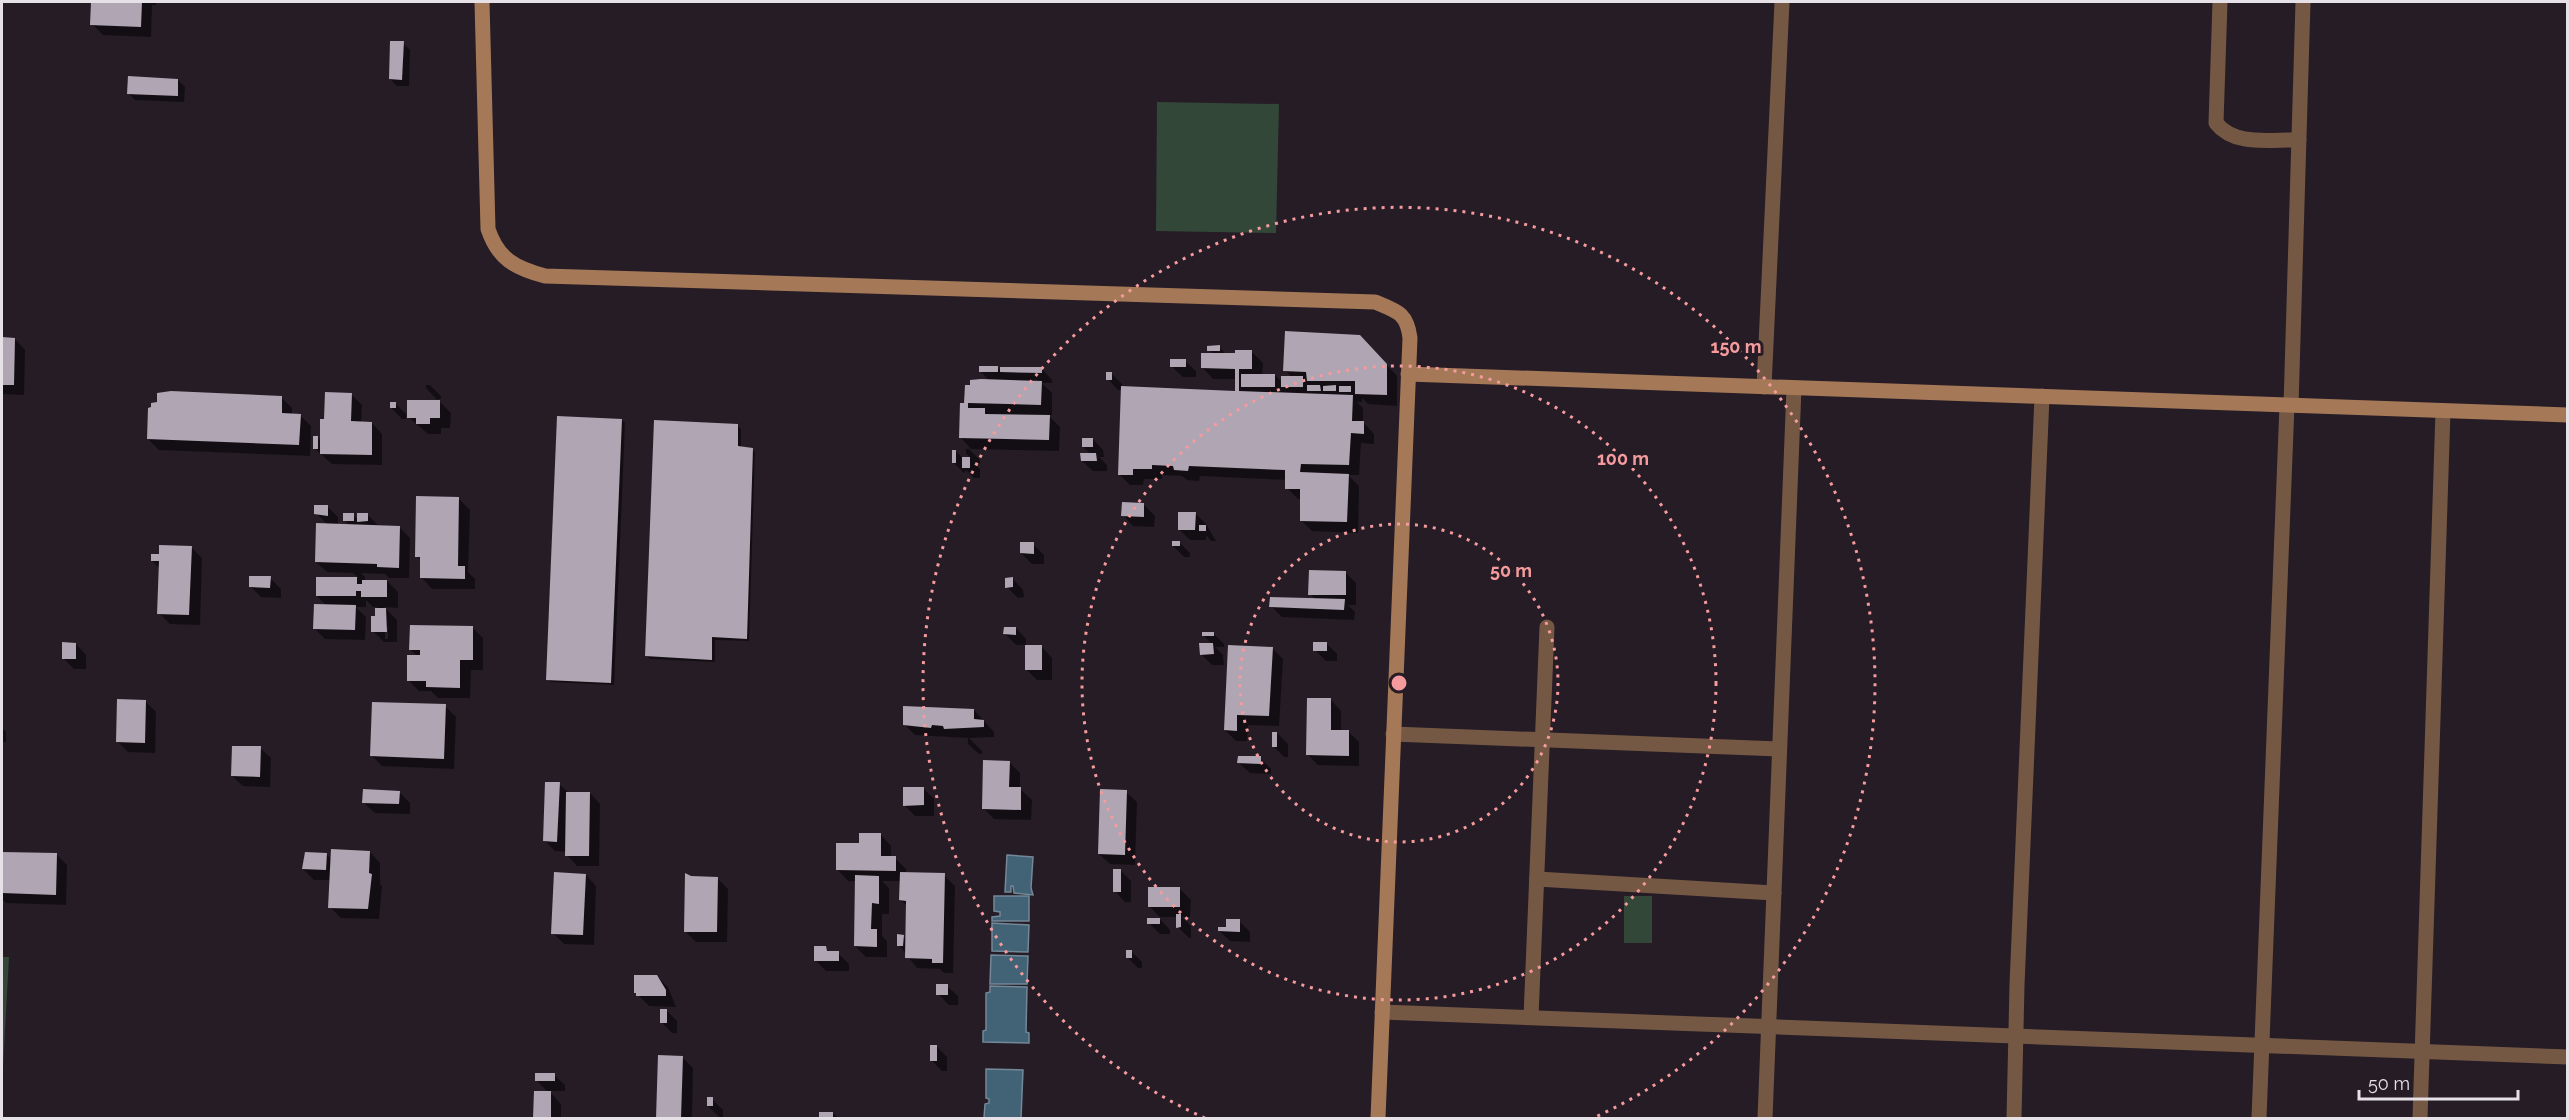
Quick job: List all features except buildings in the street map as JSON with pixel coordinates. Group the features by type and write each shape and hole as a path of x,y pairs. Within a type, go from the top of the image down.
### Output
{"street":[{"path":"482,2 488,229 494,247 522,270 545,276 1375,302 1397,311 1408,322 1410,338 1378,1119"},
{"path":"1764,387 1782,2"},
{"path":"2220,2 2216,123 2223,132 2236,139 2299,140"},
{"path":"2259,1119 2289,405 2303,2"},
{"path":"1408,374 2568,415"},
{"path":"1765,1119 1794,388"},
{"path":"2014,1119 2017,986 2042,396"},
{"path":"2420,1119 2443,411"},
{"path":"1531,1017 1547,627"},
{"path":"1394,734 1779,749"},
{"path":"1537,879 1774,892"},
{"path":"1382,1012 1768,1025 2017,1038 2568,1057"}],"green space":[{"path":"1157,102 1279,104 1276,233 1156,231"},
{"path":"1624,896 1652,896 1652,943 1624,943"},
{"path":"2,957 9,957 3,1067 2,1067"}],"water":[{"path":"1007,855 1033,857 1031,888 1033,895 1014,893 1013,886 1011,886 1011,892 1005,892"},
{"path":"994,896 1029,896 1029,921 992,921 992,917 1000,916 1000,912 994,911"},
{"path":"992,923 1029,925 1028,952 992,951"},
{"path":"991,955 1028,956 1027,984 990,984"},
{"path":"990,986 1027,987 1026,1032 1029,1033 1029,1043 983,1042 983,1031 986,1030 986,993 990,992"},
{"path":"986,1069 1023,1070 1021,1118 984,1118 985,1104 989,1103 989,1099 986,1098"}]}
